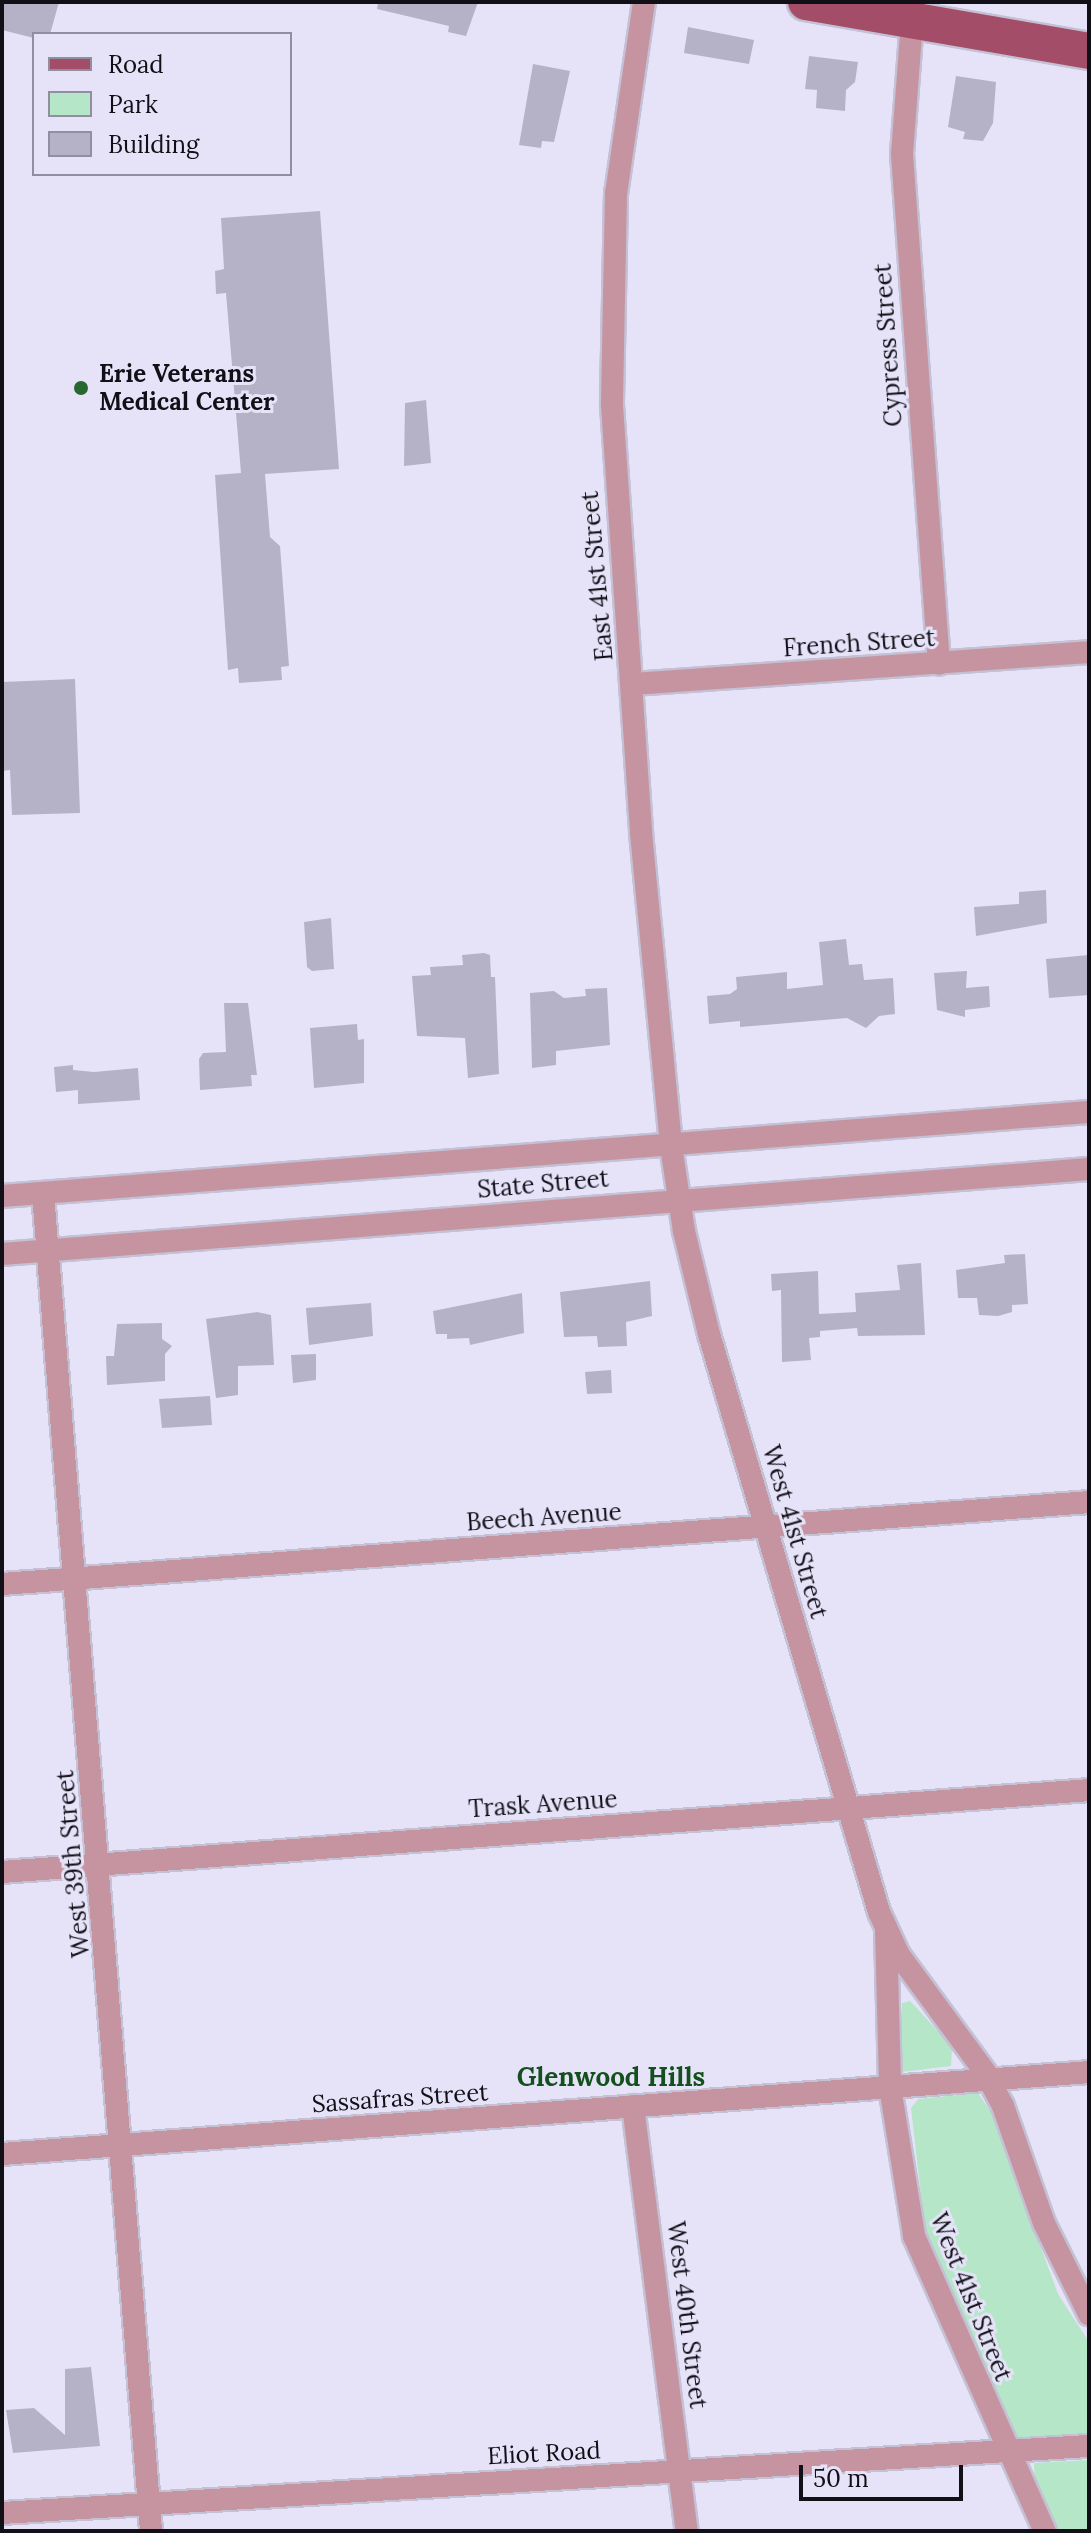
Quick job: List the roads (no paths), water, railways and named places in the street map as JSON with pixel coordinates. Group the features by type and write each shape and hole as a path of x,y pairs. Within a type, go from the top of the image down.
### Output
{"main road":[{"path":"806,2 1089,51"}],"street":[{"name":"East 41st Street","path":"644,2 623,130 610,306 615,471 671,1146"},
{"name":"Cypress Street","path":"912,21 902,170 939,664"},
{"name":"French Street","path":"633,684 1089,652"},
{"name":"State Street","path":"2,1196 1089,1112"},
{"name":"West 41st Street","path":"671,1146 679,1199 709,1334 847,1807 886,1927 899,1955 988,2079 1007,2114 1044,2223 1089,2314"},
{"name":"State Street","path":"2,1254 1089,1169"},
{"name":"West 39th Street","path":"43,1194 77,1578 151,2531"},
{"name":"Beech Avenue","path":"2,1584 1089,1502"},
{"name":"Trask Avenue","path":"2,1872 1089,1790"},
{"name":"West 41st Street","path":"886,1927 890,2087 914,2236 1045,2531"},
{"name":"Sassafras Street","path":"2,2154 1089,2072"},
{"name":"West 40th Street","path":"633,2106 687,2531"},
{"name":"Eliot Road","path":"2,2513 1089,2446"}],"place":[{"name":"Erie Veterans Medical Center","path":"81,388"}],"district":[{"name":"Glenwood Hills","path":"611,2077"}]}
